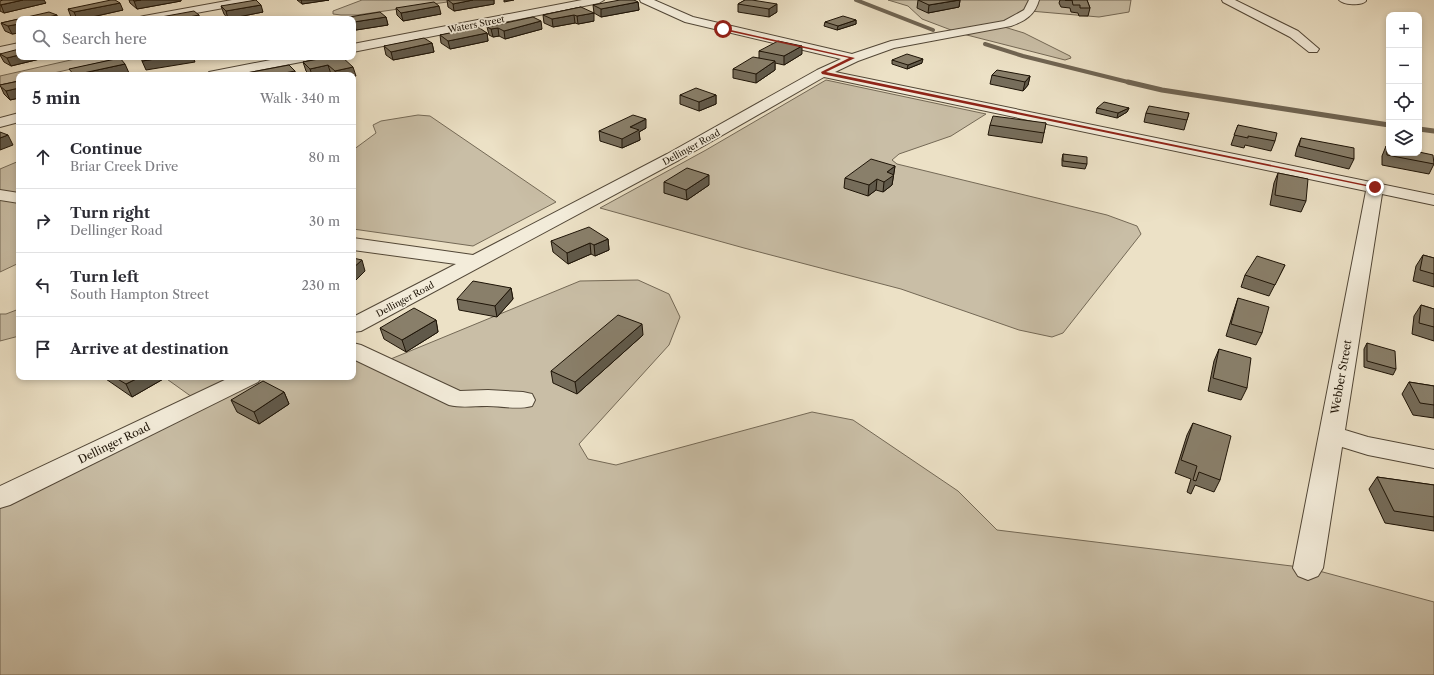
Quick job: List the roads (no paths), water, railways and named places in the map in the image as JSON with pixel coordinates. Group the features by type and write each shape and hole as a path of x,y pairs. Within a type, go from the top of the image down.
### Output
{"street":[{"path":"161,16 251,0"},
{"name":"Waters Street","path":"356,47 599,0"},
{"path":"645,0 689,20 853,58"},
{"name":"Dellinger Road","path":"356,324 690,148 822,73 853,58 891,45 1007,24 1021,18 1030,11 1034,0"},
{"path":"1227,0 1294,34 1313,49"},
{"path":"1344,0 1361,1"},
{"path":"0,51 16,47"},
{"path":"229,72 291,60"},
{"path":"822,73 1434,200"},
{"path":"0,123 16,118"},
{"name":"Webber Street","path":"1308,568 1375,187"},
{"path":"0,195 16,198"},
{"path":"356,244 477,261"},
{"path":"356,351 457,399 488,398 523,400"},
{"name":"Dellinger Road","path":"0,498 244,380"},
{"path":"1331,434 1368,446 1434,459"}],"waterway":[{"path":"856,0 933,30"},
{"path":"985,44 1023,56 1132,83"},
{"path":"1128,82 1162,90 1386,125"},
{"path":"1422,129 1434,131"}]}
